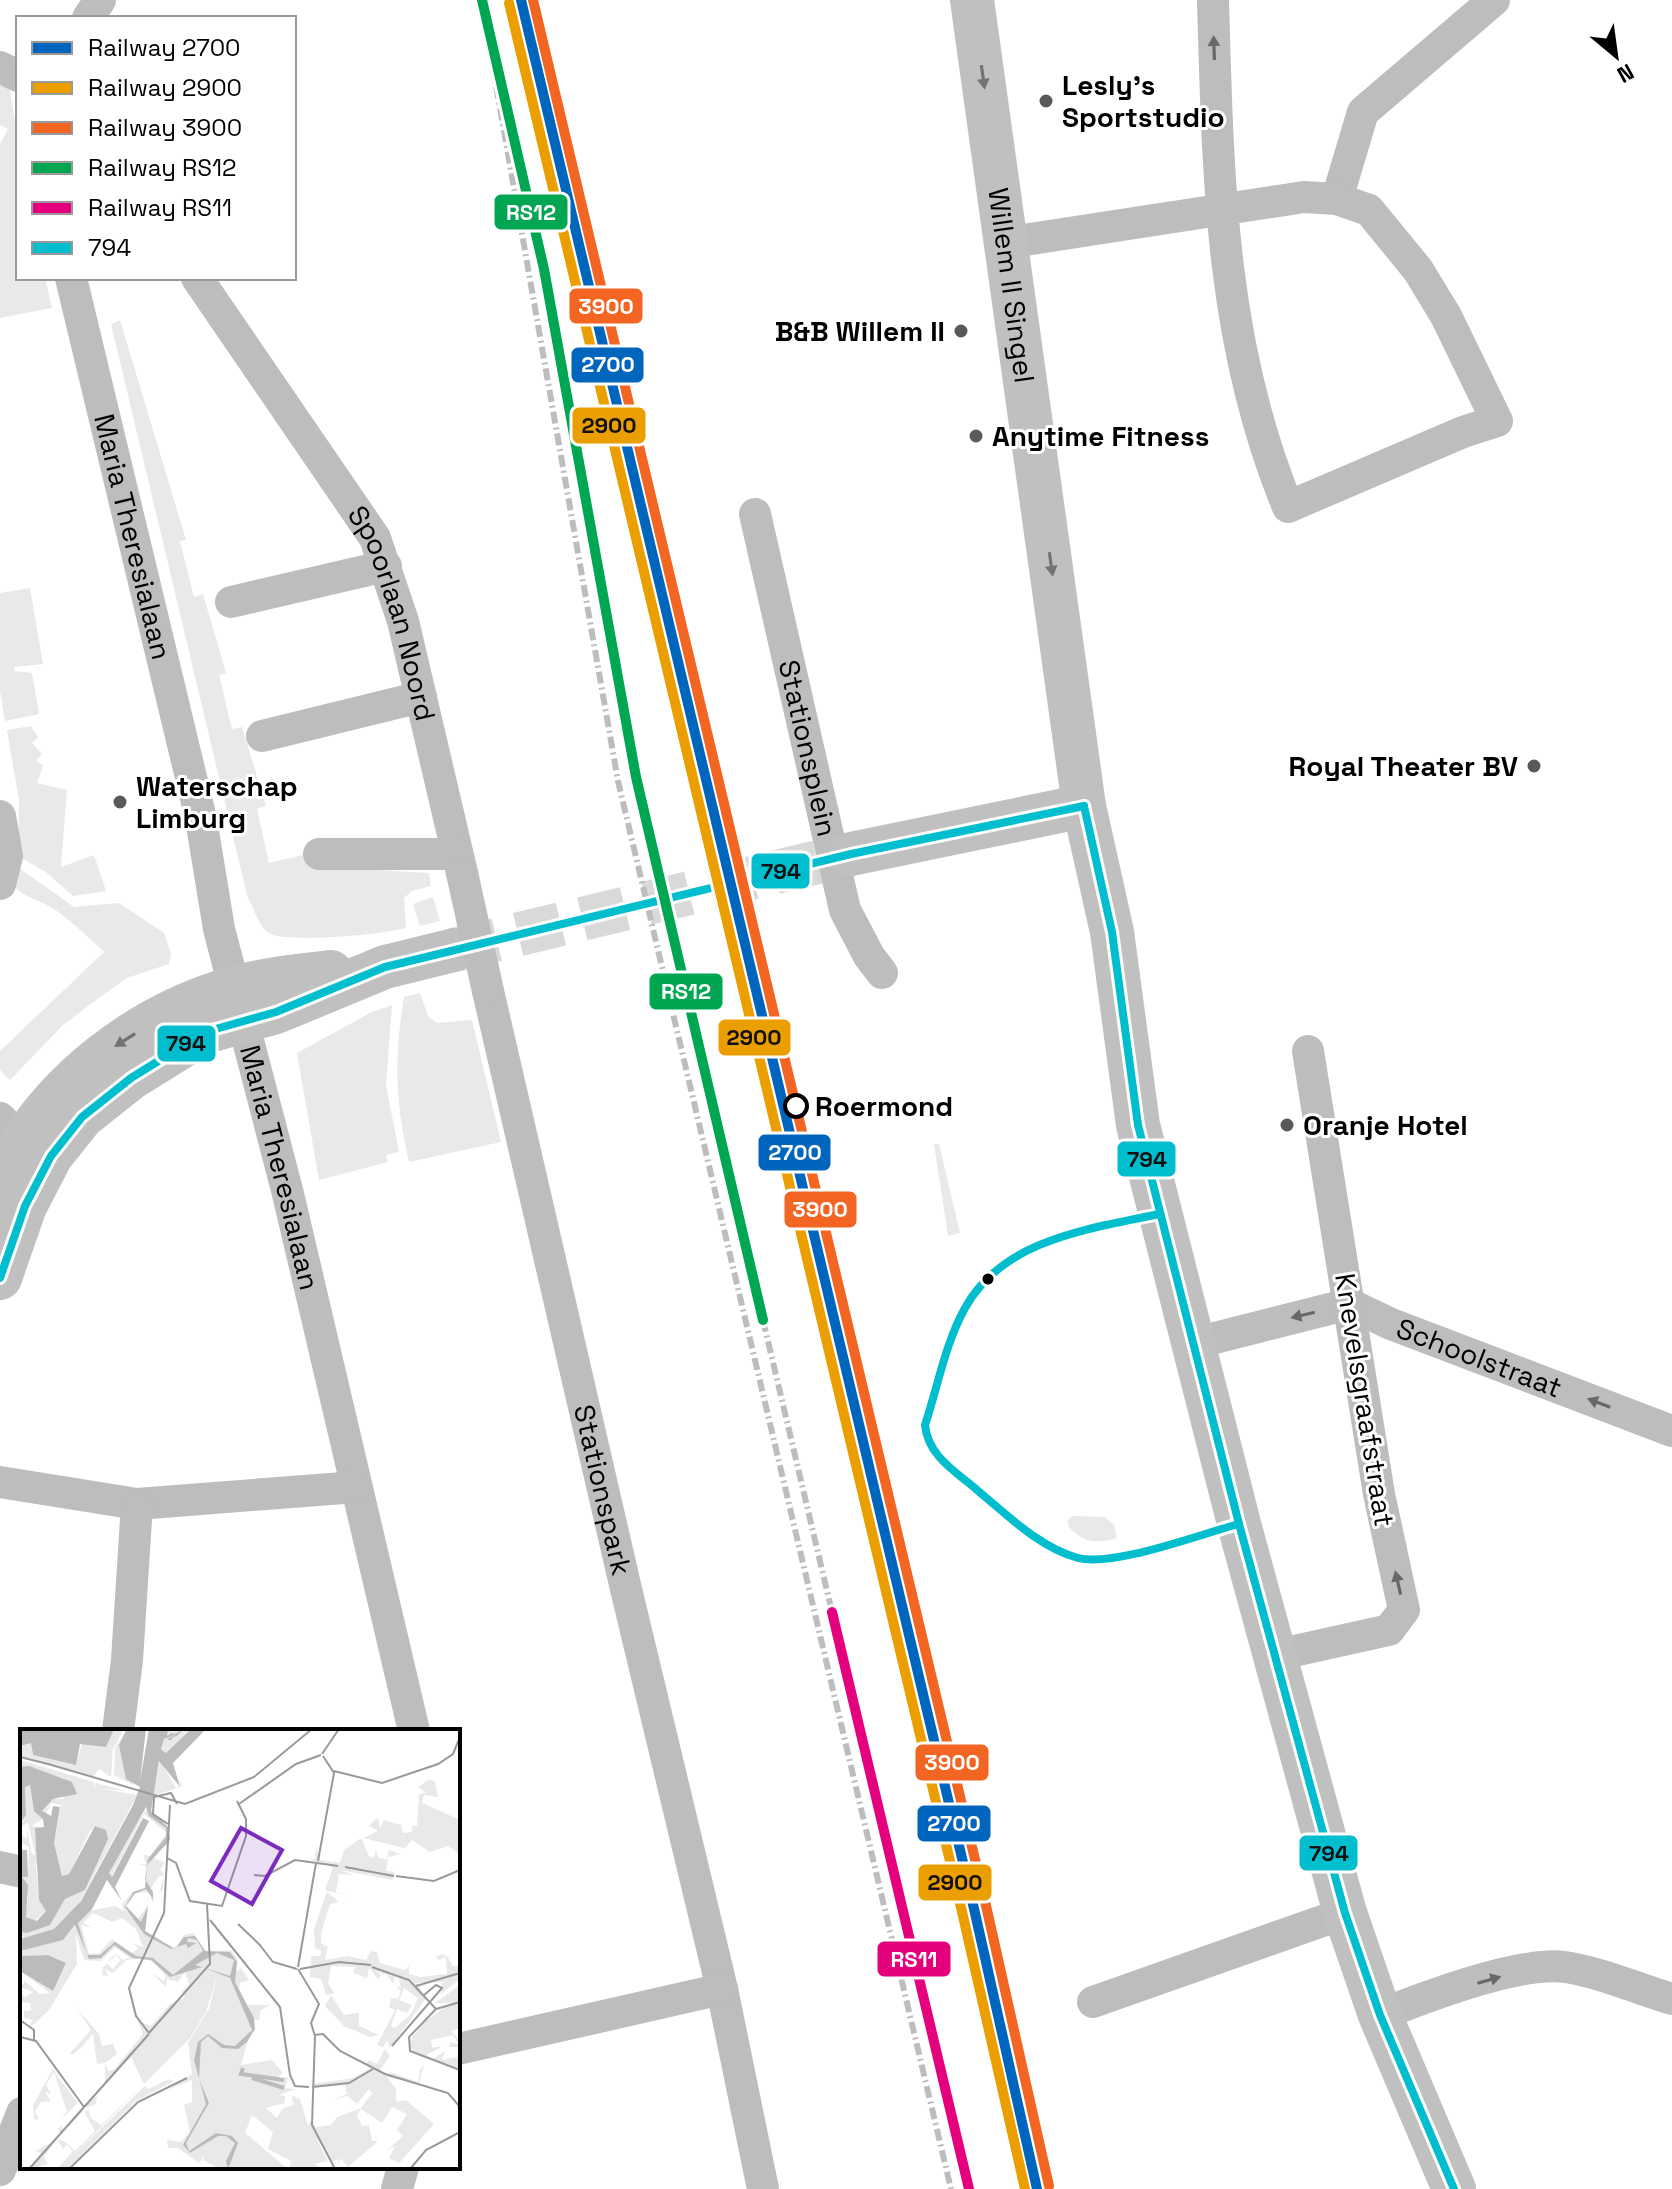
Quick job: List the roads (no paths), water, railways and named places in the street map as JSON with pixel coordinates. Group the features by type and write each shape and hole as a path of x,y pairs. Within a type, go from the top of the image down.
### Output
{"main road":[{"name":"Willem II Singel","path":"972,0 1084,806 1112,932 1138,1125 1191,1344 1345,1913 1380,2015 1454,2189"},
{"name":"Stationsplein","path":"851,854 1084,806"},
{"path":"0,1189 25,1138 82,1117 131,1078 205,1032 238,1003 290,977 385,967 454,950"},
{"path":"0,1278 25,1206 25,1138"}],"street":[{"path":"1005,243 1222,210 1304,197 1337,199 1369,210 1418,270 1446,316 1497,421 1463,432 1288,507 1259,436 1241,363 1222,210 1213,0"},
{"path":"1337,199 1363,112 1494,0"},
{"name":"Maria Theresialaan","path":"71,280 201,819 219,929 288,1194 414,1729"},
{"name":"Spoorlaan Noord","path":"198,280 375,538 386,566 421,697 488,991"},
{"name":"Stationsplein","path":"755,514 845,910 869,956 882,973"},
{"path":"231,602 386,566"},
{"path":"262,736 421,697"},
{"path":"0,816 7,856 0,884"},
{"path":"319,854 459,863"},
{"name":"Stationspark","path":"488,991 618,1559 722,1989"},
{"name":"Knevelsgraafstraat","path":"1276,1655 1389,1630 1404,1610 1379,1494 1308,1051"},
{"path":"1191,1344 1349,1304"},
{"name":"Schoolstraat","path":"1349,1304 1391,1324 1672,1431"},
{"path":"0,1482 137,1504 356,1487"},
{"path":"118,1729 127,1660 137,1504"},
{"path":"0,1867 20,1872"},
{"path":"1093,2002 1345,1913"},
{"path":"1380,2015 1414,2001 1535,1966 1566,1967 1672,1999"},
{"path":"460,2049 722,1989 763,2189"},
{"path":"0,2170 20,2118"},
{"path":"397,2189 402,2169"}],"tunnel":[{"path":"454,950 851,854"}],"railway":[{"path":"481,0 618,781 951,2189"},
{"path":"763,1320 832,1612"}],"rail line":[{"name":"RS12","path":"482,0 544,269 636,777 763,1320"},
{"name":"2700","path":"521,0 975,1913 1037,2189"},
{"name":"3900","path":"533,0 987,1910 1049,2186"},
{"name":"2900","path":"509,3 1025,2189"},
{"name":"RS11","path":"832,1612 969,2189"}],"place":[{"name":"Lesly's Sportstudio","path":"1046,101"},
{"name":"B&B Willem II","path":"961,331"},
{"name":"Anytime Fitness","path":"976,436"},
{"name":"Royal Theater BV","path":"1534,766"},
{"name":"Waterschap Limburg","path":"120,802"},
{"name":"Roermond","path":"796,1106"},
{"name":"Oranje Hotel","path":"1287,1125"}]}
